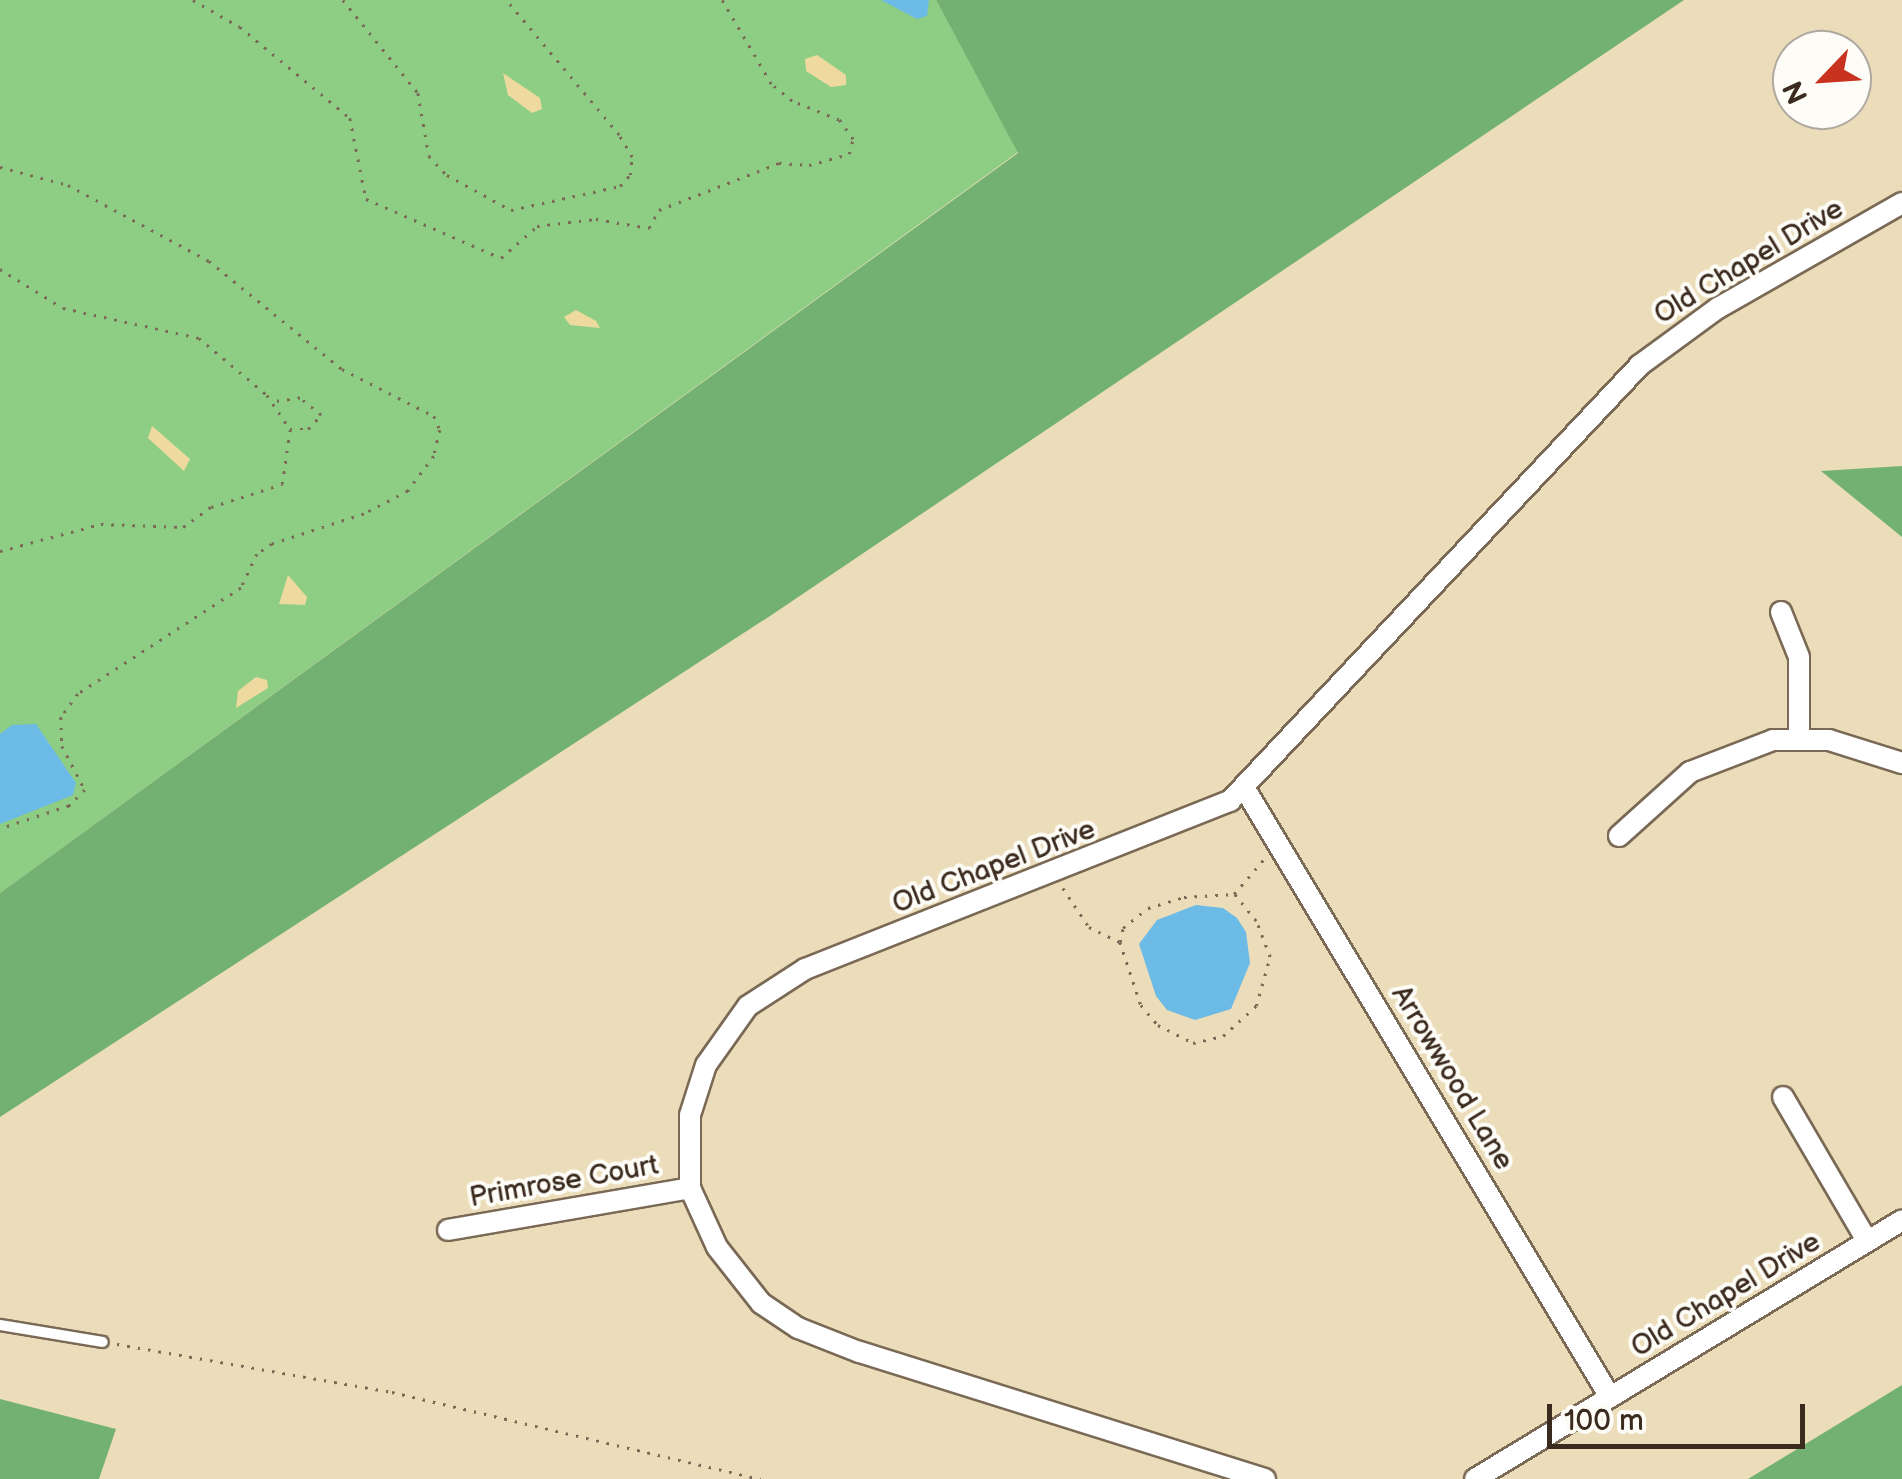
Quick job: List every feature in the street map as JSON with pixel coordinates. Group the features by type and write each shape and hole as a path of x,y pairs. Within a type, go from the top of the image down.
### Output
{"street":[{"name":"Old Chapel Drive","path":"1265,1479 798,1328 732,1270 690,1188 687,1141 697,1089 719,1041 748,1006 806,969 1201,816 1245,789 1640,365 1718,308 1902,203"},
{"path":"1781,612 1799,657 1799,737"},
{"path":"1619,836 1690,772 1748,747 1799,737 1854,745 1902,763"},
{"name":"Arrowwood Lane","path":"1245,789 1610,1397"},
{"path":"1783,1096 1867,1242"},
{"name":"Primrose Court","path":"448,1230 690,1188"},
{"name":"Old Chapel Drive","path":"1475,1479 1902,1220"}],"lane":[{"path":"0,1325 103,1342"}],"path":[{"path":"193,0 240,27 350,118 366,199 501,258 537,226 596,219 649,228 660,210 779,163 809,165 849,154 853,139 839,120 792,101 771,84 722,0"},
{"path":"343,0 418,93 429,156 448,175 511,210 620,186 630,176 632,157 620,135 506,0"},
{"path":"0,166 68,185 210,261 342,370 434,416 440,430 434,456 408,491 364,514 272,544 257,554 241,588 78,694 61,716 62,746 85,790 69,806 0,829"},
{"path":"0,269 64,308 198,338 258,387 290,429 282,484 211,508 183,527 101,524 0,551"},
{"path":"273,402 300,398 321,415 308,429 290,429"},
{"path":"1234,894 1257,863 1281,848"},
{"path":"1056,872 1089,927 1120,942"},
{"path":"1234,894 1256,921 1270,957 1256,1006 1223,1036 1192,1043 1158,1025 1141,1005 1120,942 1124,928 1148,908 1184,896 1234,894"},
{"path":"103,1342 392,1392 761,1479"}],"green space":[{"path":"0,0 936,0 1018,152 0,893"},
{"path":"936,0 1684,0 773,614 0,1117 0,893 1018,153"},
{"path":"1902,466 1902,537 1821,471"},
{"path":"1902,1385 1902,1479 1748,1479"},
{"path":"0,1399 116,1429 99,1479 0,1479"}],"sand":[{"path":"817,55 846,75 846,85 831,87 806,71 805,59"},
{"path":"503,73 540,98 542,109 532,113 508,95"},
{"path":"576,310 596,321 600,328 570,325 564,317"},
{"path":"152,426 190,459 184,471 148,438"},
{"path":"288,575 307,597 305,605 279,604"},
{"path":"256,677 267,680 268,688 236,708 238,691"}],"water":[{"path":"881,0 929,0 927,16 917,19"},
{"path":"36,724 76,783 73,795 0,824 0,734 12,725"},
{"path":"1196,905 1223,908 1237,918 1246,932 1250,963 1231,1009 1195,1020 1167,1010 1156,996 1139,944 1157,920"}]}
